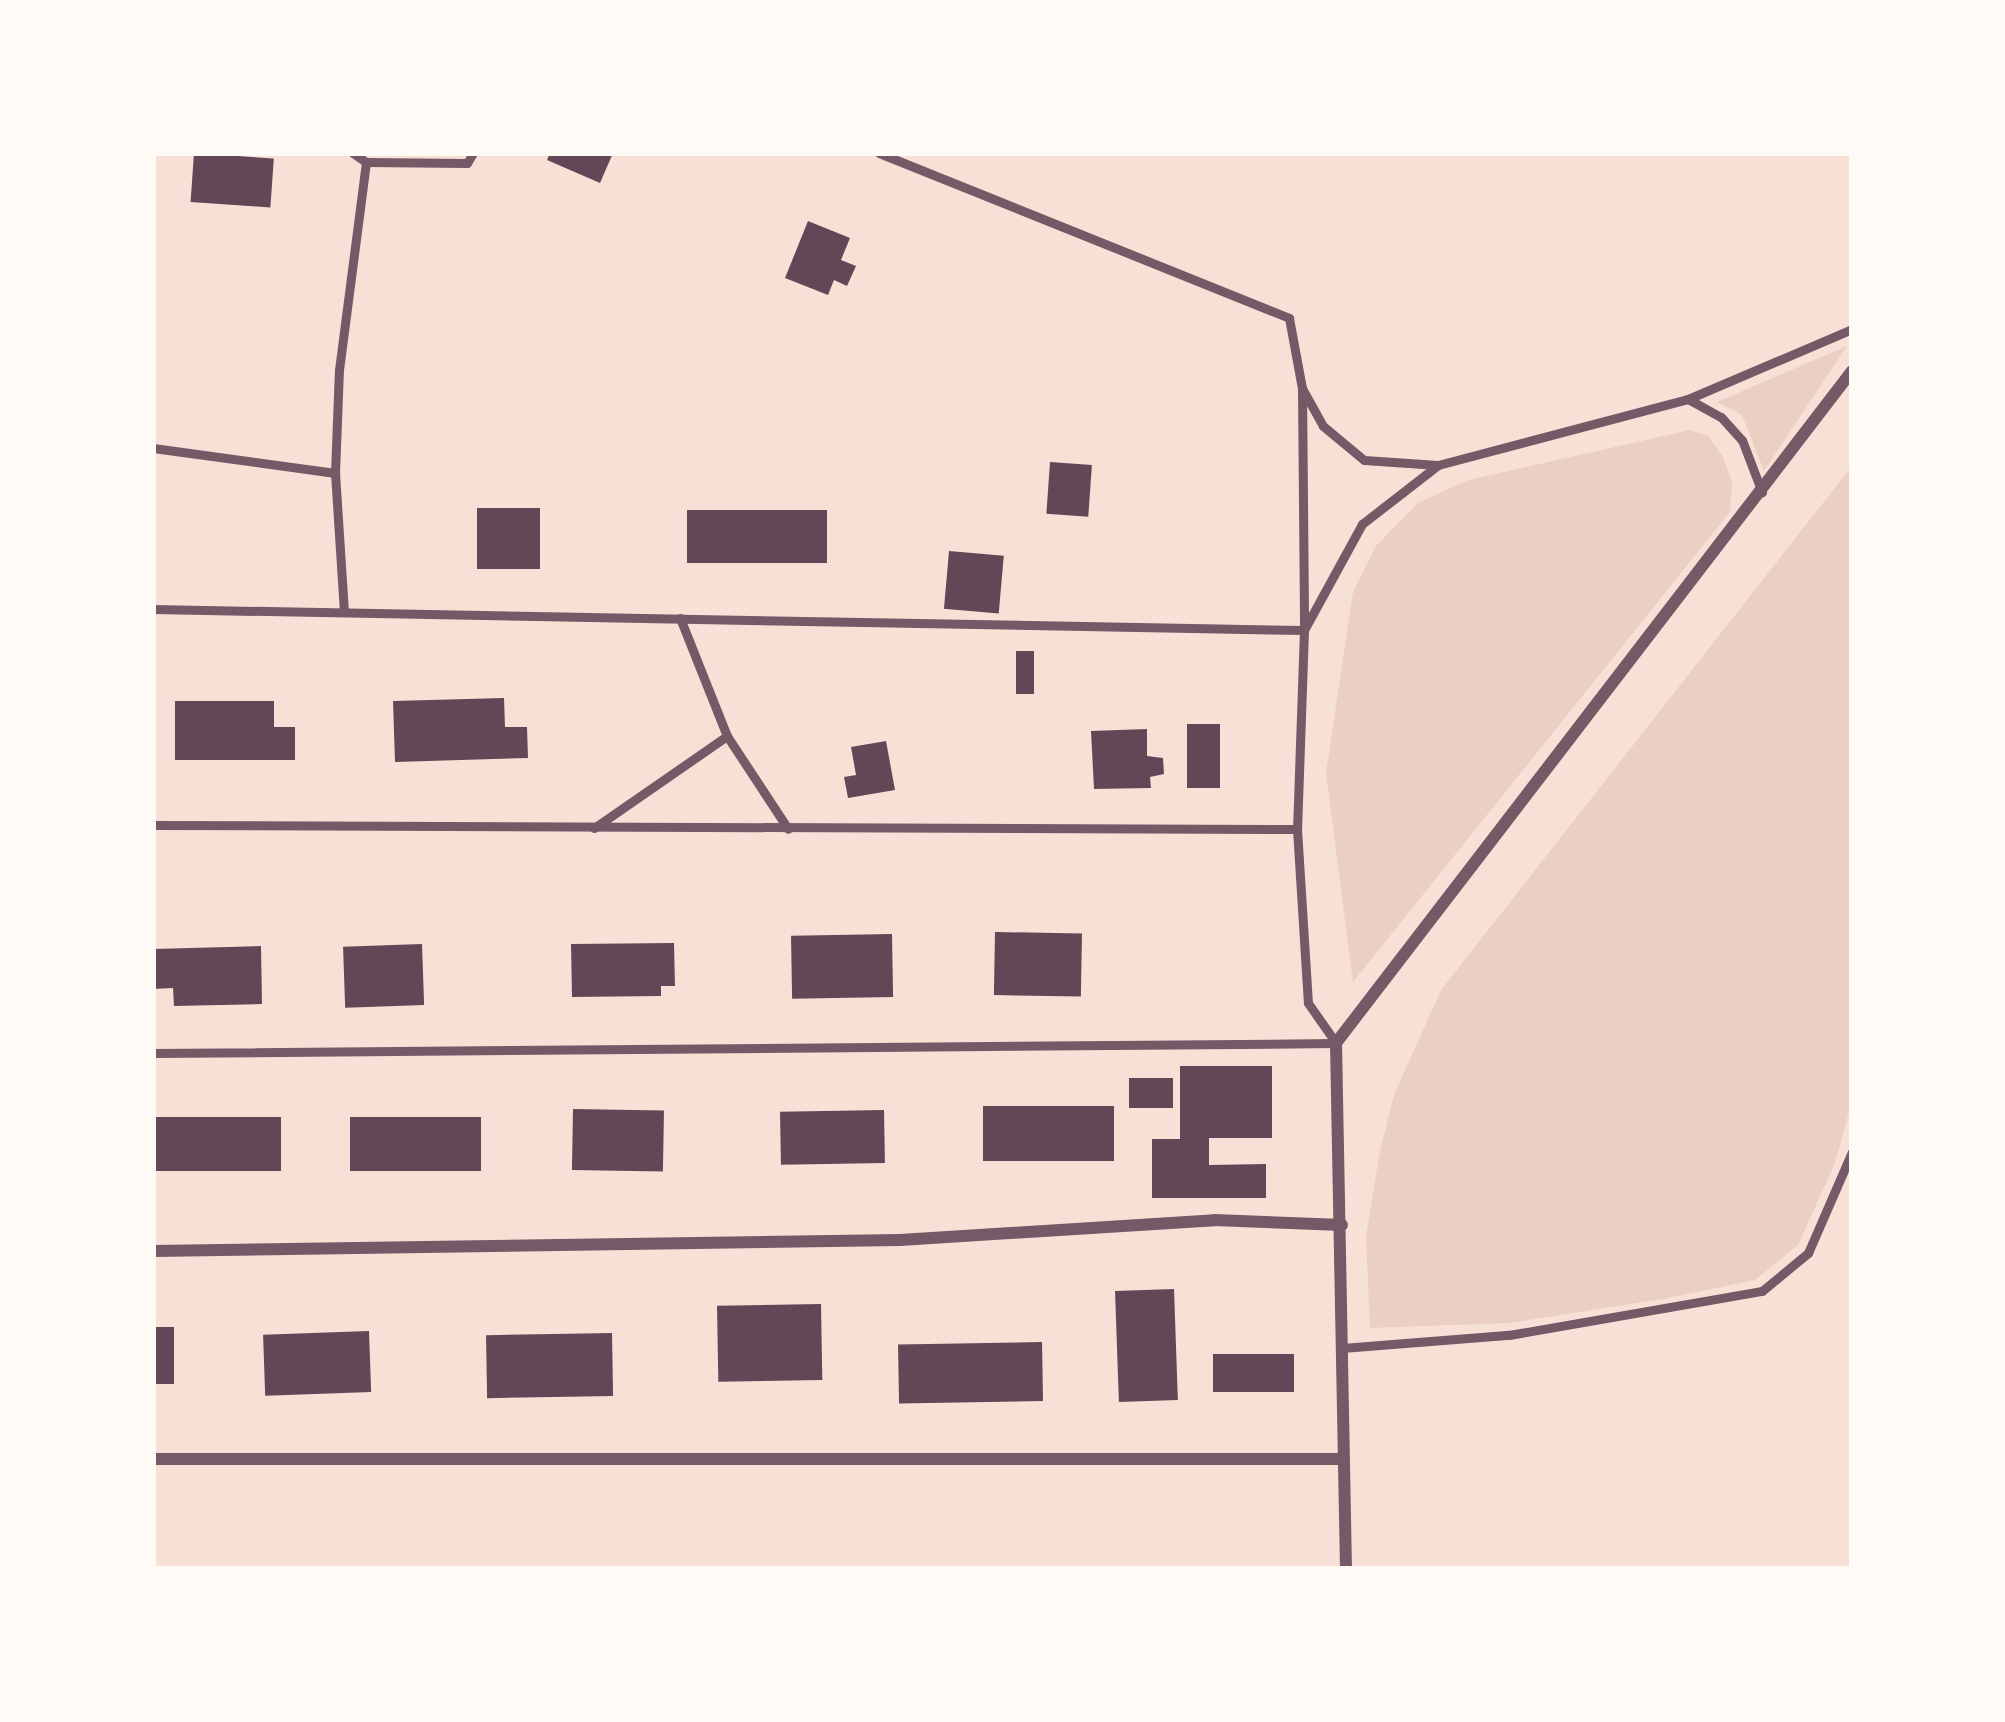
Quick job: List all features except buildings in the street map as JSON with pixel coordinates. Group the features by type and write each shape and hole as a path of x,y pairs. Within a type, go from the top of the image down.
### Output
{"street":[{"path":"1346,1569 1336,1043 1852,371"},
{"path":"153,1251 900,1240 1214,1220 1342,1225"},
{"path":"153,1460 1342,1459"}],"lane":[{"path":"352,153 366,162 467,163 473,153"},
{"path":"879,153 1289,318 1302,388 1304,630 1297,829 1308,1003 1336,1043"},
{"path":"344,612 335,473 340,370 366,162"},
{"path":"1302,388 1323,427 1364,460 1438,465 1688,399 1852,328"},
{"path":"1688,399 1721,417 1742,440 1762,492"},
{"path":"153,448 335,473"},
{"path":"1304,630 1361,524 1438,465"},
{"path":"153,609 1304,630"},
{"path":"680,618 727,736 788,829"},
{"path":"594,828 727,736"},
{"path":"153,825 1297,829"},
{"path":"153,1054 1336,1043"},
{"path":"1342,1348 1510,1335 1762,1291 1808,1253 1852,1152"}],"shaded area":[{"path":"1847,346 1764,471 1742,415 1717,402"},
{"path":"1690,430 1708,436 1723,457 1732,482 1730,512 1353,982 1326,773 1353,592 1376,546 1418,503 1468,480"},
{"path":"1852,466 1852,1101 1835,1163 1798,1245 1755,1280 1668,1298 1510,1323 1370,1328 1366,1237 1379,1156 1394,1095 1441,990"}]}
